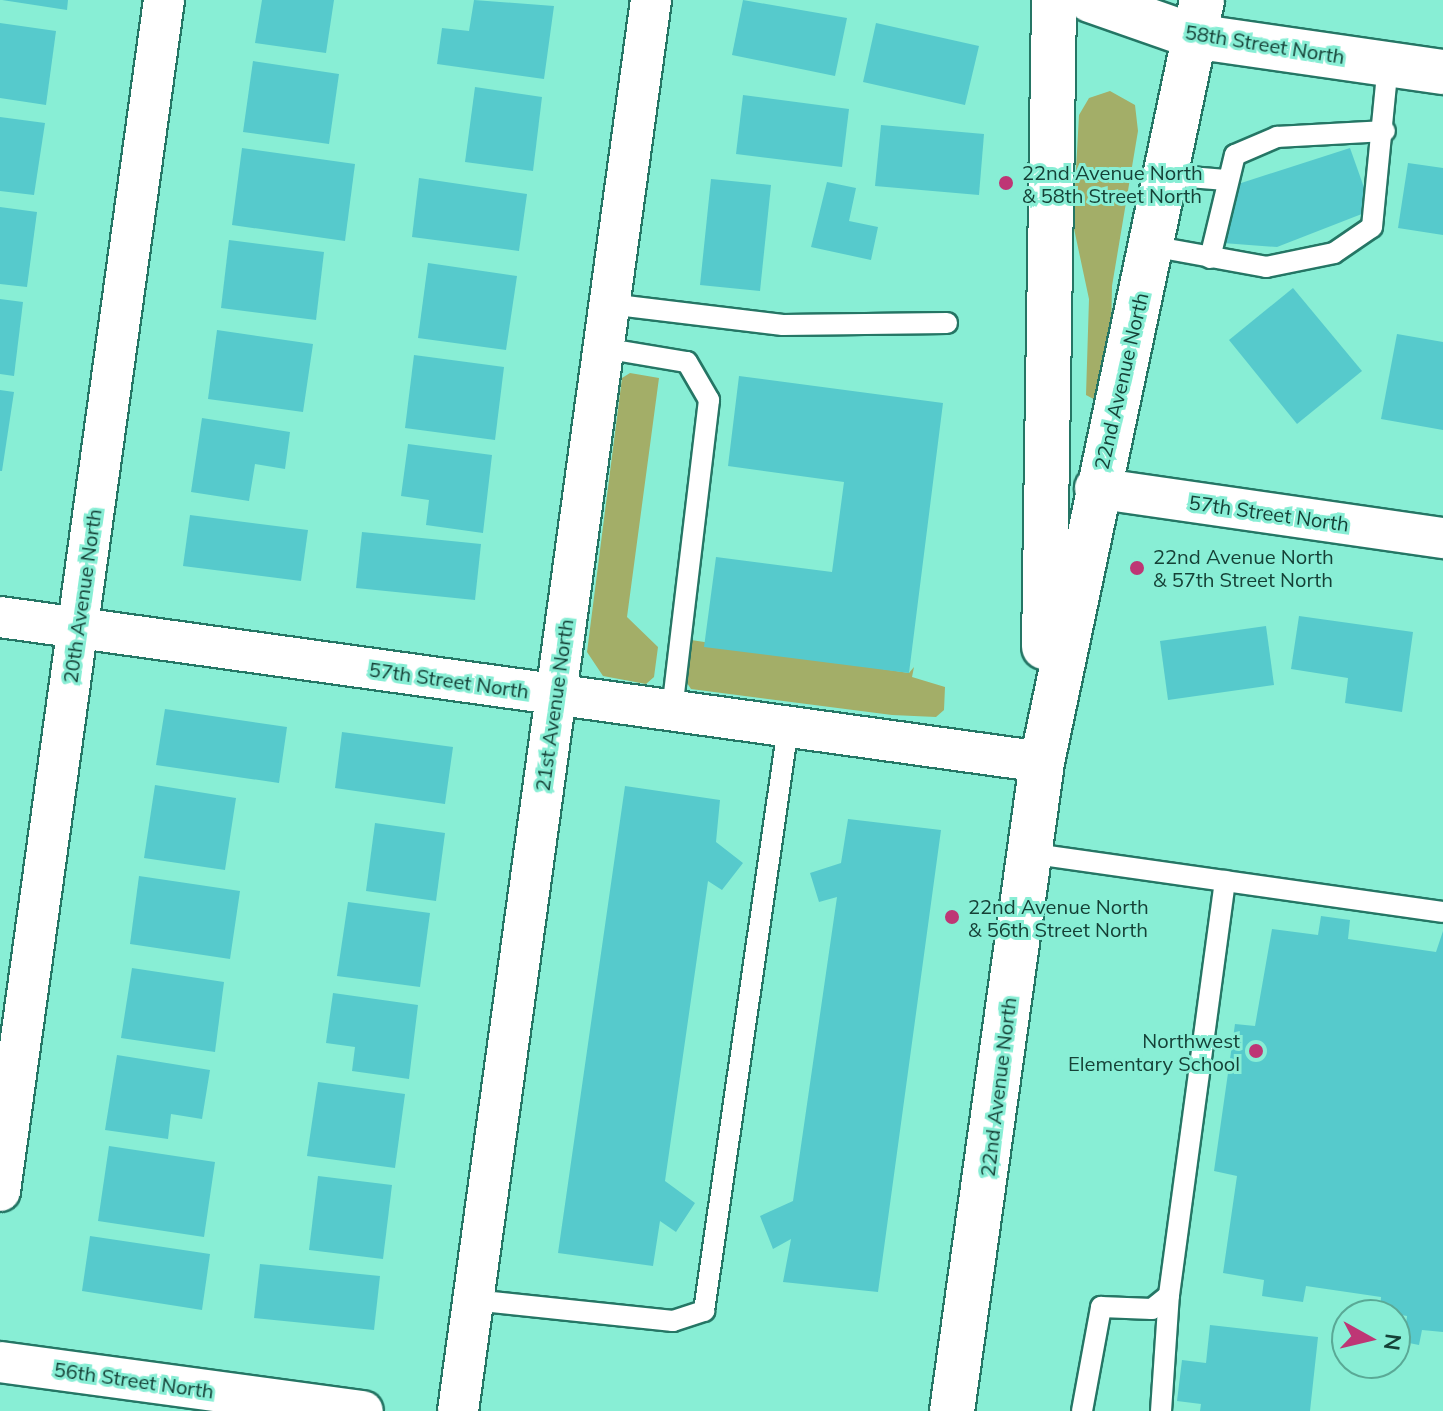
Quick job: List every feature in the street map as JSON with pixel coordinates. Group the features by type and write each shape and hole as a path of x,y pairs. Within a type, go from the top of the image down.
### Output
{"main road":[{"name":"22nd Avenue North","path":"1042,762 1054,0"},
{"name":"58th Street North","path":"1090,0 1198,18 1388,64 1443,72"},
{"name":"22nd Avenue North","path":"952,1411 1042,762 1095,488 1151,246 1198,18"}],"street":[{"name":"20th Avenue North","path":"0,1191 164,0"},
{"name":"21st Avenue North","path":"458,1411 651,0"},
{"name":"57th Street North","path":"1095,488 1443,538"},
{"name":"57th Street North","path":"0,617 1042,762"},
{"name":"56th Street North","path":"0,1362 363,1411"}],"lane":[{"path":"1151,246 1266,267 1334,253 1372,227 1385,131 1388,64"},
{"path":"1210,258 1226,180 1235,155 1277,137 1385,131"},
{"path":"1165,175 1226,180"},
{"path":"609,304 783,325 947,323"},
{"path":"603,348 687,362 709,400 672,711"},
{"path":"473,1300 673,1321 704,1311 788,727"},
{"path":"1028,853 1443,912"},
{"path":"1161,1411 1169,1295 1225,881"},
{"path":"1082,1411 1101,1307 1152,1309 1169,1295"}],"green space":[{"path":"1110,91 1135,105 1138,131 1112,286 1110,388 1099,402 1086,395 1089,299 1073,224 1079,115 1089,98"},
{"path":"630,373 659,378 627,617 658,647 654,677 646,684 603,676 587,652 622,378"},
{"path":"691,640 909,673 914,667 912,677 945,687 944,710 936,717 892,715 691,689 685,680"}],"building":[{"path":"2,0 68,0 67,10"},
{"path":"262,0 334,0 326,53 255,43"},
{"path":"474,0 554,6 544,79 437,64 442,28 469,31"},
{"path":"743,0 847,18 835,76 732,55"},
{"path":"0,23 56,31 46,105 0,98"},
{"path":"876,23 979,46 965,105 863,82"},
{"path":"253,61 339,74 329,144 243,132"},
{"path":"475,87 542,97 533,171 465,162"},
{"path":"743,95 849,109 842,167 736,154"},
{"path":"0,117 45,123 34,195 0,191"},
{"path":"881,125 984,134 979,195 875,186"},
{"path":"242,148 355,164 345,241 232,225"},
{"path":"1350,148 1372,210 1277,247 1223,243 1235,185"},
{"path":"1408,163 1443,168 1443,235 1398,228"},
{"path":"419,178 527,194 519,251 412,237"},
{"path":"711,179 771,185 760,291 700,285"},
{"path":"827,182 856,188 849,221 878,227 871,260 811,247"},
{"path":"0,207 37,212 27,287 0,284"},
{"path":"229,240 324,252 316,320 221,308"},
{"path":"428,263 517,276 506,350 418,338"},
{"path":"1293,288 1362,371 1297,424 1229,340"},
{"path":"0,299 23,302 14,376 0,374"},
{"path":"217,330 313,344 303,412 208,399"},
{"path":"1397,334 1443,342 1443,430 1381,419"},
{"path":"414,355 504,367 495,440 405,428"},
{"path":"739,376 943,403 909,673 704,647 716,557 832,572 844,482 728,466"},
{"path":"0,390 14,392 2,471 0,471"},
{"path":"202,418 290,432 285,469 255,464 249,501 191,492"},
{"path":"408,444 492,455 483,533 426,525 429,500 401,496"},
{"path":"190,515 308,530 301,581 183,566"},
{"path":"362,532 481,544 475,600 356,588"},
{"path":"1299,616 1413,632 1402,712 1345,703 1348,678 1291,669"},
{"path":"1266,626 1274,685 1168,700 1160,641"},
{"path":"165,709 287,727 279,783 156,765"},
{"path":"342,732 453,747 445,804 335,788"},
{"path":"155,785 236,798 225,870 144,858"},
{"path":"625,786 720,800 716,842 743,863 722,890 708,881 665,1181 695,1203 676,1232 660,1221 653,1266 558,1253"},
{"path":"848,819 941,830 878,1292 783,1282 791,1239 773,1249 760,1216 793,1201 837,897 819,902 810,873 841,863"},
{"path":"375,823 445,833 436,901 366,891"},
{"path":"139,876 240,891 230,959 130,944"},
{"path":"348,902 430,913 420,987 337,976"},
{"path":"1321,916 1350,920 1348,939 1436,952 1443,931 1443,1332 1422,1330 1419,1345 1411,1343 1411,1299 1381,1299 1306,1286 1303,1302 1262,1296 1264,1280 1223,1273 1237,1176 1214,1171 1235,1024 1255,1026 1272,929 1318,935"},
{"path":"132,968 224,982 215,1052 121,1038"},
{"path":"333,993 418,1005 409,1079 352,1071 355,1047 326,1043"},
{"path":"117,1055 210,1070 202,1119 171,1114 168,1139 105,1130"},
{"path":"318,1082 405,1094 395,1168 307,1156"},
{"path":"109,1146 215,1162 204,1237 98,1221"},
{"path":"318,1176 392,1185 383,1259 309,1250"},
{"path":"90,1236 210,1254 202,1310 82,1291"},
{"path":"260,1264 380,1276 374,1330 254,1318"},
{"path":"1210,1325 1318,1337 1310,1411 1200,1411 1201,1404 1177,1401 1182,1360 1206,1363"}],"place":[{"name":"22nd Avenue North & 58th Street North","path":"1006,183"},
{"name":"22nd Avenue North & 57th Street North","path":"1137,568"},
{"name":"22nd Avenue North & 56th Street North","path":"952,917"},
{"name":"Northwest Elementary School","path":"1256,1051"}]}
